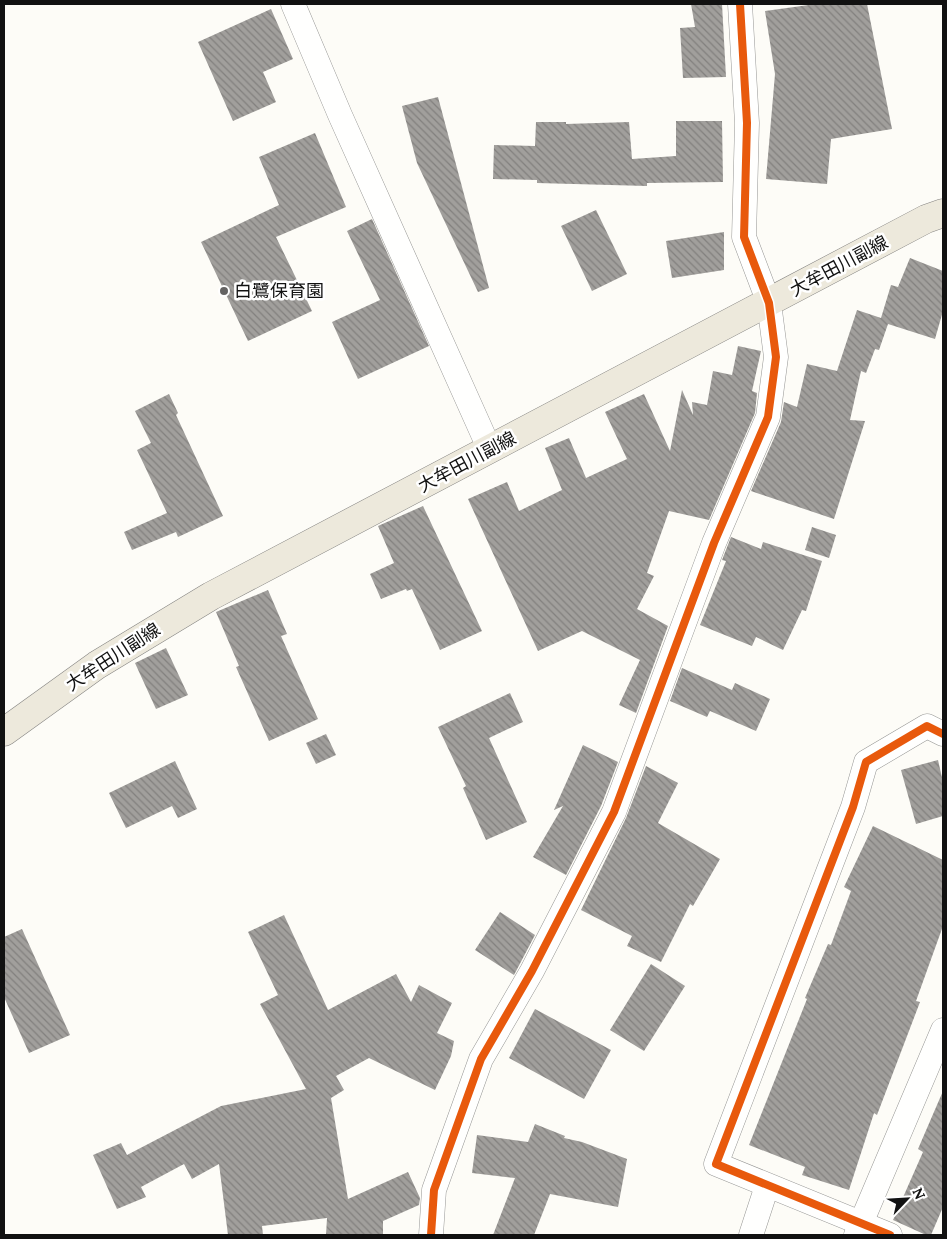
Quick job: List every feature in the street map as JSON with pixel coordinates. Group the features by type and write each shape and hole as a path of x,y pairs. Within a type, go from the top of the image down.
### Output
{"main road":[{"name":"大牟田川副線","path":"4,732 97,665 212,596 926,219 943,212"}],"street":[{"path":"293,4 340,115 490,450"},
{"path":"431,1235 434,1190 481,1059 532,970 614,812 714,543 768,417 776,357 769,303 744,237 747,123 740,4"},
{"path":"890,1235 858,1229 768,1186 716,1164 853,807 866,762 927,726 943,734"},
{"path":"858,1229 943,1030"},
{"path":"751,1235 768,1186"}],"building":[{"path":"691,4 722,4 726,77 683,78 680,28 695,27"},
{"path":"816,4 867,4 892,129 831,139 827,184 766,179 775,74 765,11"},
{"path":"271,9 293,59 263,72 276,102 233,121 198,42"},
{"path":"438,97 489,288 478,292 417,163 402,106"},
{"path":"676,121 722,121 723,182 647,183 647,186 537,183 537,180 493,179 494,145 535,146 536,122 566,122 566,124 629,122 632,159 676,156"},
{"path":"315,133 346,207 276,237 312,311 248,341 201,242 279,205 259,157"},
{"path":"596,210 627,274 592,291 561,226"},
{"path":"372,219 429,346 358,379 332,322 380,300 347,231"},
{"path":"724,232 724,270 672,278 666,241"},
{"path":"910,258 943,271 943,311 935,339 888,324 879,350 875,349 866,373 861,371 850,420 865,421 834,519 751,491 781,422 784,402 797,407 807,364 837,371 857,310 881,318 891,285 898,287"},
{"path":"738,346 761,351 752,391 757,393 755,413 709,520 669,511 647,573 654,576 637,609 668,626 636,713 619,705 640,660 582,631 538,651 468,499 507,482 519,511 562,490 545,448 569,438 586,478 627,459 605,412 644,394 670,451 682,390 693,415 692,402 707,405 713,371 732,375"},
{"path":"169,394 178,413 176,415 223,516 178,537 176,532 132,550 124,532 167,513 137,450 151,443 135,411"},
{"path":"423,506 482,631 440,650 412,589 407,591 406,589 381,599 370,574 394,563 378,526"},
{"path":"812,527 836,535 829,558 805,550"},
{"path":"731,537 761,549 763,542 822,561 806,611 802,610 783,650 756,637 752,646 700,625 726,561 722,560"},
{"path":"268,590 287,634 281,636 318,719 269,741 236,667 239,666 216,612"},
{"path":"166,648 188,695 156,709 135,663"},
{"path":"682,668 732,690 735,683 770,699 756,731 710,711 707,717 670,701"},
{"path":"510,693 523,722 489,738 527,822 486,840 463,788 466,786 438,727"},
{"path":"326,734 336,755 316,764 306,743"},
{"path":"583,745 618,762 601,806 566,875 533,857 563,806 554,810"},
{"path":"938,760 943,782 943,816 916,824 901,770"},
{"path":"175,761 197,809 178,818 172,806 126,828 109,793"},
{"path":"646,766 678,783 658,823 720,859 693,906 690,904 661,962 627,946 632,936 581,910 626,818"},
{"path":"873,826 943,860 943,926 916,1001 920,1002 877,1115 874,1113 849,1190 802,1175 805,1167 749,1145 807,999 805,998 828,944 831,945 851,891 844,887"},
{"path":"500,912 535,935 514,975 475,950"},
{"path":"284,915 328,1010 396,974 411,1002 419,985 452,1003 437,1033 454,1041 451,1056 435,1090 369,1058 336,1076 344,1090 331,1098 348,1199 408,1172 420,1198 419,1205 383,1221 383,1235 326,1235 327,1218 262,1226 263,1235 228,1235 219,1164 192,1179 184,1164 141,1187 146,1197 117,1209 93,1155 121,1143 127,1155 221,1106 306,1089 260,1004 278,995 248,932"},
{"path":"22,929 70,1035 29,1053 4,997 4,937"},
{"path":"651,964 685,986 644,1051 610,1030"},
{"path":"535,1009 611,1050 584,1099 509,1058"},
{"path":"943,1091 943,1207 931,1235 926,1235 893,1220 923,1152 918,1149"},
{"path":"535,1124 565,1136 564,1138 582,1142 627,1159 618,1207 550,1194 534,1235 493,1235 515,1178 472,1173 477,1135 528,1142"}],"cycle path":[{"path":"431,1235 434,1190 481,1059 532,971 614,812 714,543 768,417 776,357 769,303 744,237 747,123 740,4"},
{"path":"890,1235 716,1164 853,807 866,762 927,726 943,734"}],"place":[{"name":"白鷺保育園","path":"224,291"}]}
